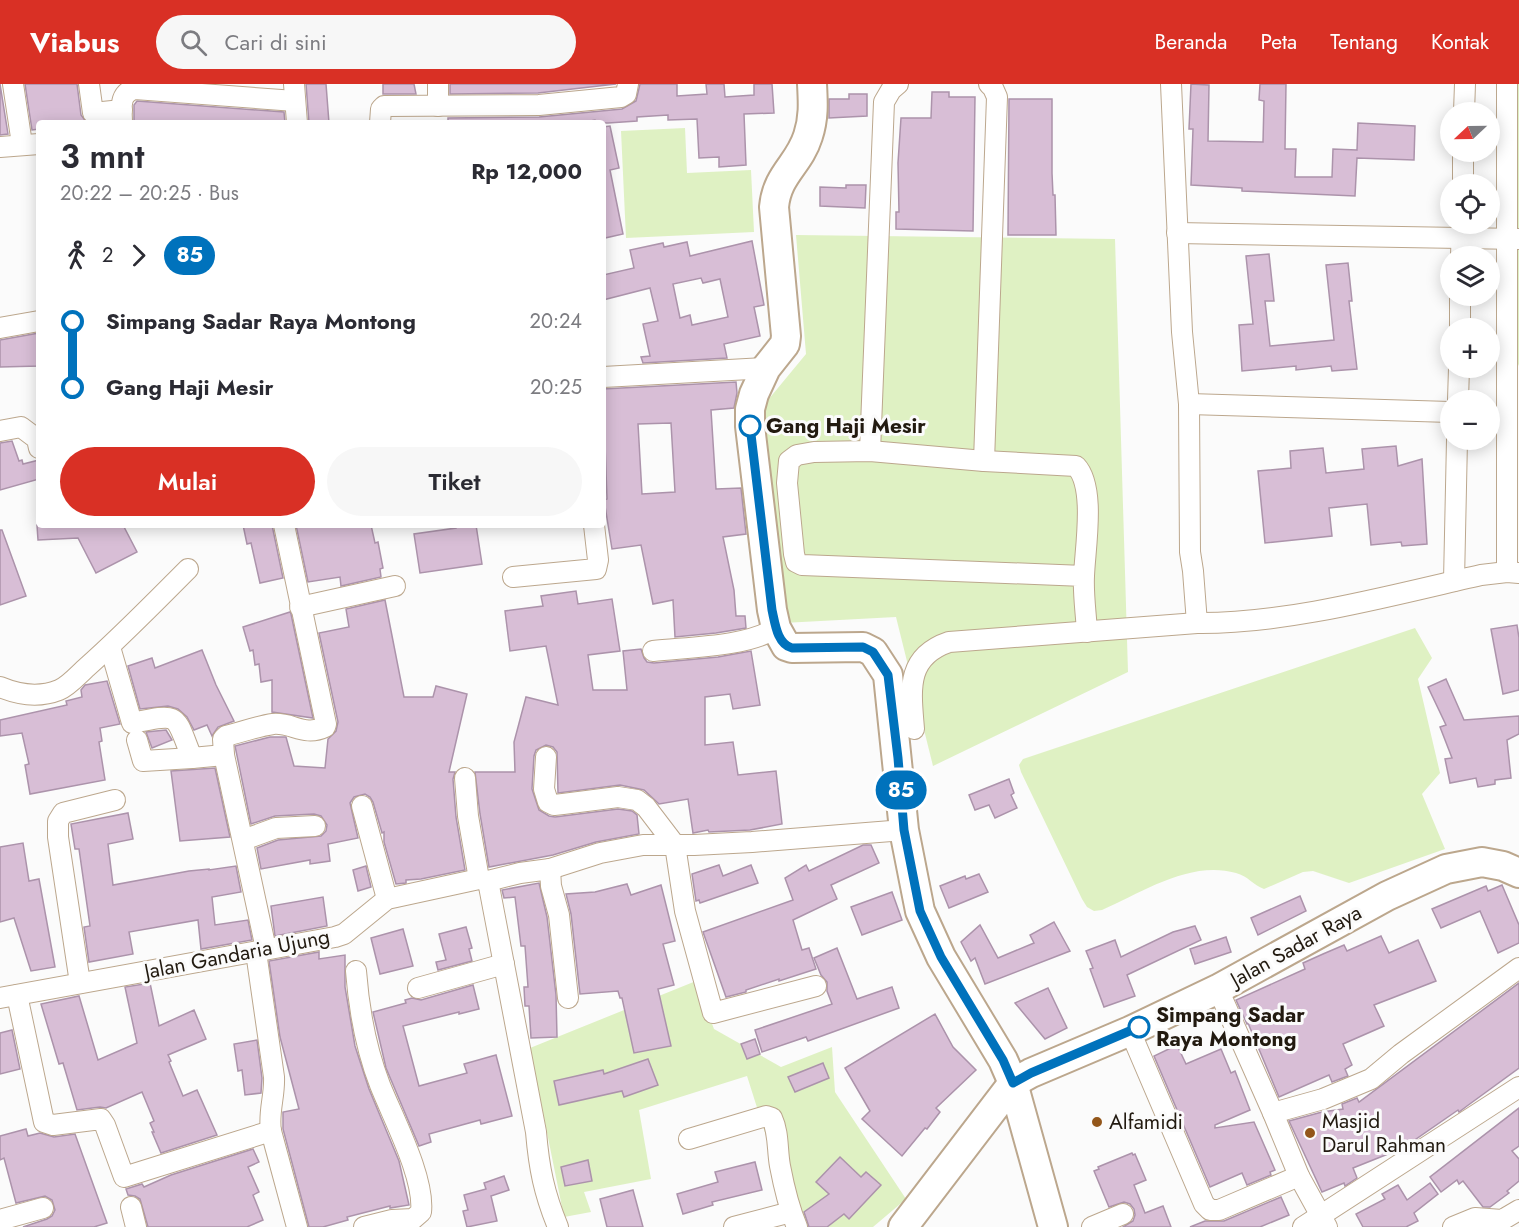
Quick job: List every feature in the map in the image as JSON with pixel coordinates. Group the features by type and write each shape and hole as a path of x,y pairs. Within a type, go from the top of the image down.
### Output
{"street":[{"path":"0,147 31,144 13,84"},
{"path":"89,84 93,113 122,117 123,95 135,88 295,92 297,120"},
{"path":"438,84 438,106"},
{"path":"380,120 381,109 384,106 539,105 621,96 626,94 628,84"},
{"path":"812,84 813,116 808,137 776,191 774,207 785,344 766,368 750,409 750,426 772,610 776,628 786,646 792,648 863,647 873,652 888,675 904,830 920,911 941,957 1003,1060 1013,1083 1053,1227"},
{"path":"870,451 884,102 891,90 898,84"},
{"path":"984,461 997,97 989,84"},
{"path":"1171,84 1182,332 1189,404 1190,552 1197,623"},
{"path":"1464,102 1465,84"},
{"path":"914,729 911,685 915,671 922,659 938,646 960,640 1197,623 1225,624 1310,612 1481,575 1513,573 1505,414 1513,238 1507,84"},
{"path":"1177,233 1513,238"},
{"path":"0,328 36,322"},
{"path":"606,377 766,368"},
{"path":"1189,404 1440,412"},
{"path":"0,431 21,428 36,439"},
{"path":"1454,581 1457,450"},
{"path":"1084,576 802,565 796,562 787,483 789,461 797,455 814,452 870,451 1076,466 1085,483 1086,494 1087,532 1084,576 1087,632"},
{"path":"285,528 326,724 315,731 272,724 226,736 223,740 224,755 243,840 261,951 274,1077 269,1118 297,1227"},
{"path":"513,577 596,569 598,560 594,528"},
{"path":"0,687 30,695 47,694 62,689 110,646 188,569"},
{"path":"300,607 395,586"},
{"path":"653,651 739,642 766,634 776,628"},
{"path":"110,646 132,723 165,716 172,717 178,724 192,758"},
{"path":"137,740 143,761 224,755"},
{"path":"546,757 544,789 548,802 554,805 618,797 638,800 675,845 686,911 713,1013 816,986"},
{"path":"465,778 468,816 504,964 536,1132 540,1171 558,1227"},
{"path":"80,983 58,837 58,821 63,813 115,800"},
{"path":"362,806 387,899"},
{"path":"243,840 276,828 315,826"},
{"name":"Jalan Gandaria Ujung","path":"8,997 344,934 387,899 550,869 609,851 650,844 752,842 904,830"},
{"name":"Jalan Sadar Raya","path":"903,1227 1013,1083 1218,989 1387,896 1446,869 1482,862 1519,873"},
{"path":"550,869 551,886 559,915 568,999"},
{"path":"418,988 504,964"},
{"path":"1273,1113 1323,1099 1371,1080 1401,1054 1519,968"},
{"path":"356,972 367,1047 418,1186 422,1205 421,1212 414,1223 392,1220 364,1227"},
{"path":"1218,989 1299,1176 1324,1221"},
{"path":"8,997 44,1122 53,1125 101,1119 124,1177 271,1131"},
{"path":"1130,1031 1204,1204 1210,1210 1219,1210 1299,1176"},
{"path":"1303,1227 1324,1221 1519,1087"},
{"path":"689,1138 766,1116 772,1118 776,1125 780,1166 794,1219 734,1227"},
{"path":"131,1207 136,1227"},
{"path":"0,1220 43,1208"},
{"path":"1453,1227 1475,1218 1502,1220 1519,1210"},
{"path":"1092,1227 1123,1214"}],"green space":[{"path":"1511,84 1519,84 1519,366 1513,354"},
{"path":"685,128 687,173 751,170 754,232 626,238 621,131"},
{"path":"796,235 1115,239 1128,672 933,766 896,617 783,623 754,417 806,354"},
{"path":"1415,628 1432,658 1418,679 1440,773 1422,794 1445,849 1349,883 1313,871 1303,872 1264,889 1236,873 1219,870 1201,871 1167,880 1102,910 1094,911 1087,907 1021,772 1019,765 1023,759"},
{"path":"696,981 714,1029 781,1067 832,1047 835,1092 906,1199 873,1227 795,1227 747,1076 639,1110 651,1179 584,1192 591,1212 564,1217 530,1048"}],"building":[{"path":"0,84 8,134 0,135"},
{"path":"25,84 77,84 81,115 85,120 36,120 36,129 32,130"},
{"path":"306,84 326,84 329,120 309,120"},
{"path":"383,84 414,84 416,94 383,94"},
{"path":"450,84 616,84 538,93 450,94"},
{"path":"640,84 677,84 677,96 707,94 706,84 724,84 725,97 754,95 754,84 772,84 774,113 744,114 746,165 719,167 719,157 699,158 697,119 668,120 668,115 637,117 637,121 608,123 606,120 448,120 448,118 539,117 622,109 636,101"},
{"path":"1191,84 1209,85 1208,141 1263,142 1264,101 1259,100 1260,84 1286,84 1285,149 1296,149 1295,177 1332,177 1333,149 1357,150 1358,123 1415,126 1414,160 1357,158 1355,196 1242,191 1242,188 1191,185 1193,129 1189,129"},
{"path":"932,92 949,92 949,97 975,97 973,231 896,229 896,212 899,212 898,163 901,118 931,118"},
{"path":"849,94 867,94 867,116 829,118 829,99 849,99"},
{"path":"1009,99 1052,99 1052,173 1056,235 1008,235"},
{"path":"137,101 284,112 285,120 134,120 134,105"},
{"path":"610,126 619,168 610,170 623,234 606,238 606,127"},
{"path":"846,185 866,185 865,208 820,206 820,187 846,188"},
{"path":"752,241 764,305 754,307 760,336 724,344 727,358 643,363 641,357 650,356 643,324 658,321 650,288 606,299 606,274 634,268 630,250 663,243 664,247 687,242 690,256","holes":["701,278 703,283 720,279 728,317 692,325 690,315 680,318 673,284"]},
{"path":"1269,254 1274,301 1265,301 1270,346 1334,340 1326,265 1348,263 1352,301 1349,301 1357,369 1332,371 1331,366 1296,370 1296,366 1242,371 1239,325 1253,324 1246,256"},
{"path":"36,334 36,366 0,367 0,340"},
{"path":"736,382 737,393 734,408 711,410 716,489 741,488 746,534 723,537 734,590 736,616 745,616 746,628 675,637 673,600 653,604 641,545 612,549 606,512 606,389","holes":["671,423 675,492 642,494 638,424"]},
{"path":"12,441 19,461 22,460 23,464 36,461 36,480 0,490 0,443"},
{"path":"1396,446 1398,466 1422,459 1427,544 1402,546 1401,542 1371,545 1367,504 1329,508 1332,536 1265,543 1258,471 1291,468 1290,451 1323,448 1326,473 1364,469 1362,449"},
{"path":"37,528 125,528 137,552 96,573 78,538 38,540"},
{"path":"244,528 273,528 283,578 260,583 251,543 247,544"},
{"path":"297,528 372,528 375,543 378,542 383,568 380,569 381,577 341,586 340,577 308,582"},
{"path":"456,528 476,528 482,564 420,573 414,534"},
{"path":"0,530 2,530 26,596 0,605"},
{"path":"576,591 578,604 612,599 620,651 588,655 593,690 627,690 623,651 641,649 647,662 654,663 718,657 751,651 760,705 733,709 730,694 705,697 705,745 733,742 738,775 776,771 782,824 750,830 709,832 708,830 693,833 688,799 659,804 644,790 620,785 558,793 557,752 553,747 546,745 536,750 534,756 532,789 539,810 555,817 618,809 632,811 637,815 639,834 596,842 553,855 489,867 475,772 515,772 514,742 526,697 558,705 546,646 510,651 505,611 543,606 541,596"},
{"path":"385,600 404,697 433,697 436,686 467,694 449,772 455,772 453,779 456,817 465,870 406,880 406,883 396,884 384,842 384,832 382,833 373,802 365,794 354,797 350,803 358,838 328,844 330,861 310,864 310,860 261,869 257,848 278,840 321,836 326,831 327,825 321,816 314,814 275,816 251,824 235,746 270,737 286,737 294,766 325,768 328,739 336,731 338,722 319,633 349,627 346,609"},
{"path":"290,612 313,718 272,712 272,680 261,682 259,664 255,665 253,650 250,651 243,627"},
{"path":"1517,625 1519,690 1503,694 1491,629"},
{"path":"202,650 234,721 218,727 212,736 207,725 194,730 187,717 178,709 168,706 140,709 128,666 152,658 155,668"},
{"path":"1446,679 1464,720 1519,716 1519,734 1507,740 1511,778 1495,780 1495,784 1478,787 1476,778 1450,783 1445,759 1452,758 1440,727 1446,725 1428,687"},
{"path":"107,681 120,724 100,728 102,741 99,742 105,780 30,794 25,765 29,764 22,733 0,736 0,720 67,705 66,701 82,697 81,690 85,685"},
{"path":"166,730 172,740 152,748 146,732"},
{"path":"215,768 230,837 180,841 171,771"},
{"path":"1009,779 1014,793 1011,795 1017,808 995,818 989,805 975,810 969,795"},
{"path":"128,813 133,839 108,844 113,885 189,871 236,866 241,892 212,897 215,925 248,920 252,940 201,949 198,920 129,932 133,954 89,962 84,927 90,926 79,849 75,849 71,824"},
{"path":"23,843 29,881 39,879 55,967 31,971 14,918 0,922 0,847"},
{"path":"863,845 871,845 879,863 831,885 837,899 793,920 802,950 809,948 816,969 726,997 703,932 793,900 785,878 806,865 809,871"},
{"path":"719,865 723,876 751,865 758,883 700,903 699,900 696,901 692,874"},
{"path":"366,866 371,887 358,891 353,870"},
{"path":"979,874 988,892 949,908 940,886 965,876 966,879"},
{"path":"539,883 547,917 556,995 557,1037 531,1038 529,1006 525,1006 524,987 528,987 525,946 521,946 515,897 504,898 502,890"},
{"path":"627,884 631,895 661,885 675,941 663,944 674,985 658,989 671,1046 634,1053 622,998 618,991 580,994 571,914 566,894 595,892"},
{"path":"1502,885 1519,925 1519,943 1498,953 1480,911 1441,928 1432,909 1486,886 1488,891"},
{"path":"892,892 902,920 862,935 851,907"},
{"path":"1300,896 1306,911 1258,935 1251,918"},
{"path":"323,897 327,926 275,936 271,906"},
{"path":"1054,922 1070,951 985,984 975,958 971,961 961,942 980,925 998,958 1034,943 1030,935"},
{"path":"1195,926 1201,940 1127,975 1135,996 1104,1007 1086,951 1115,940 1121,957 1173,932"},
{"path":"466,927 472,948 469,949 472,961 438,970 436,962 446,960 439,934"},
{"path":"403,929 413,966 380,974 371,938"},
{"path":"1381,936 1389,953 1418,940 1436,981 1374,1005 1384,1026 1343,1044 1352,1065 1345,1069 1348,1076 1332,1082 1329,1075 1279,1097 1236,1000 1305,969 1303,963 1323,954 1344,945 1347,951"},
{"path":"1226,937 1231,952 1195,964 1190,949"},
{"path":"837,948 857,999 892,987 899,1008 808,1041 806,1037 762,1052 755,1030 832,1004 827,991 827,982 821,975 814,958"},
{"path":"319,952 319,959 345,955 345,987 355,1046 369,1089 399,1161 409,1205 390,1208 390,1206 347,1217 348,1220 323,1227 309,1227 283,1129 283,1112 299,1109 280,1037 269,961"},
{"path":"150,983 159,1026 194,1010 206,1039 168,1055 171,1061 169,1062 183,1096 197,1090 217,1135 161,1153 150,1123 154,1121 142,1092 106,1108 77,1110 63,1063 59,1064 41,1004 79,996 98,1060 137,1043 125,987"},
{"path":"1519,983 1519,1068 1459,1112 1458,1110 1403,1148 1353,1168 1357,1178 1345,1186 1344,1183 1322,1192 1289,1121 1343,1109 1342,1104 1357,1098 1359,1102"},
{"path":"473,985 479,1009 403,1026 419,1086 467,1073 464,1064 496,1055 512,1116 481,1124 480,1120 429,1134 431,1142 419,1146 386,1068 373,1012 406,1003 405,1000 412,998 421,1000"},
{"path":"1048,988 1067,1028 1045,1039 1015,1003"},
{"path":"935,1014 953,1047 976,1070 936,1108 940,1112 902,1156 862,1119 870,1111 845,1068"},
{"path":"12,1030 20,1069 0,1074 0,1033"},
{"path":"755,1039 760,1054 747,1059 741,1044"},
{"path":"257,1040 262,1078 261,1093 245,1095 242,1070 238,1071 234,1044"},
{"path":"1177,1045 1186,1064 1221,1049 1231,1073 1235,1071 1250,1110 1215,1125 1215,1128 1254,1122 1275,1170 1270,1172 1271,1175 1247,1185 1242,1173 1210,1187 1154,1056"},
{"path":"648,1059 658,1085 624,1097 622,1091 559,1105 554,1081 603,1070 604,1074"},
{"path":"823,1063 829,1078 795,1092 788,1077"},
{"path":"1519,1108 1519,1146 1512,1151 1519,1159 1519,1181 1507,1191 1509,1193 1490,1207 1483,1207 1463,1181 1459,1184 1457,1180 1441,1192 1430,1177"},
{"path":"26,1129 28,1136 40,1133 54,1137 75,1134 107,1223 94,1227 23,1227 47,1219 55,1210 52,1200 45,1196 16,1203 4,1158 0,1160 0,1136"},
{"path":"253,1149 259,1162 248,1167 259,1192 253,1195 263,1220 247,1227 148,1227 140,1199 128,1195 126,1189 142,1184 144,1187 171,1175"},
{"path":"1132,1153 1135,1154 1146,1180 1134,1185 1145,1213 1163,1206 1171,1227 1123,1227 1133,1221 1134,1209 1130,1204 1124,1202 1109,1207 1094,1171 1099,1169 1098,1167"},
{"path":"840,1157 861,1177 866,1172 881,1185 849,1219 844,1214 827,1227 809,1227 804,1212 829,1194 816,1182"},
{"path":"588,1160 592,1181 565,1186 561,1167"},
{"path":"755,1162 762,1190 712,1202 713,1205 683,1214 677,1194 718,1182 715,1172"},
{"path":"504,1176 509,1190 491,1196 497,1221 467,1227 463,1211 468,1210 464,1195 486,1189 484,1183"},
{"path":"1430,1183 1438,1194 1414,1213 1418,1221 1406,1227 1363,1227 1356,1214 1385,1199 1382,1194 1398,1185 1407,1200"},
{"path":"633,1190 643,1227 607,1227 600,1199"},
{"path":"1281,1197 1289,1215 1260,1227 1190,1227 1205,1221 1224,1221"}],"bus line":[{"name":"85","path":"750,426 772,610 781,641 792,648 863,647 873,652 888,675 904,830 920,911 941,957 1003,1060 1013,1083 1031,1073 1139,1027"}],"place":[{"name":"Gang Haji Mesir","path":"750,426"},
{"name":"Simpang Sadar Raya Montong","path":"1139,1027"},
{"name":"Alfamidi","path":"1097,1122"},
{"name":"Masjid Darul Rahman","path":"1310,1133"}]}
